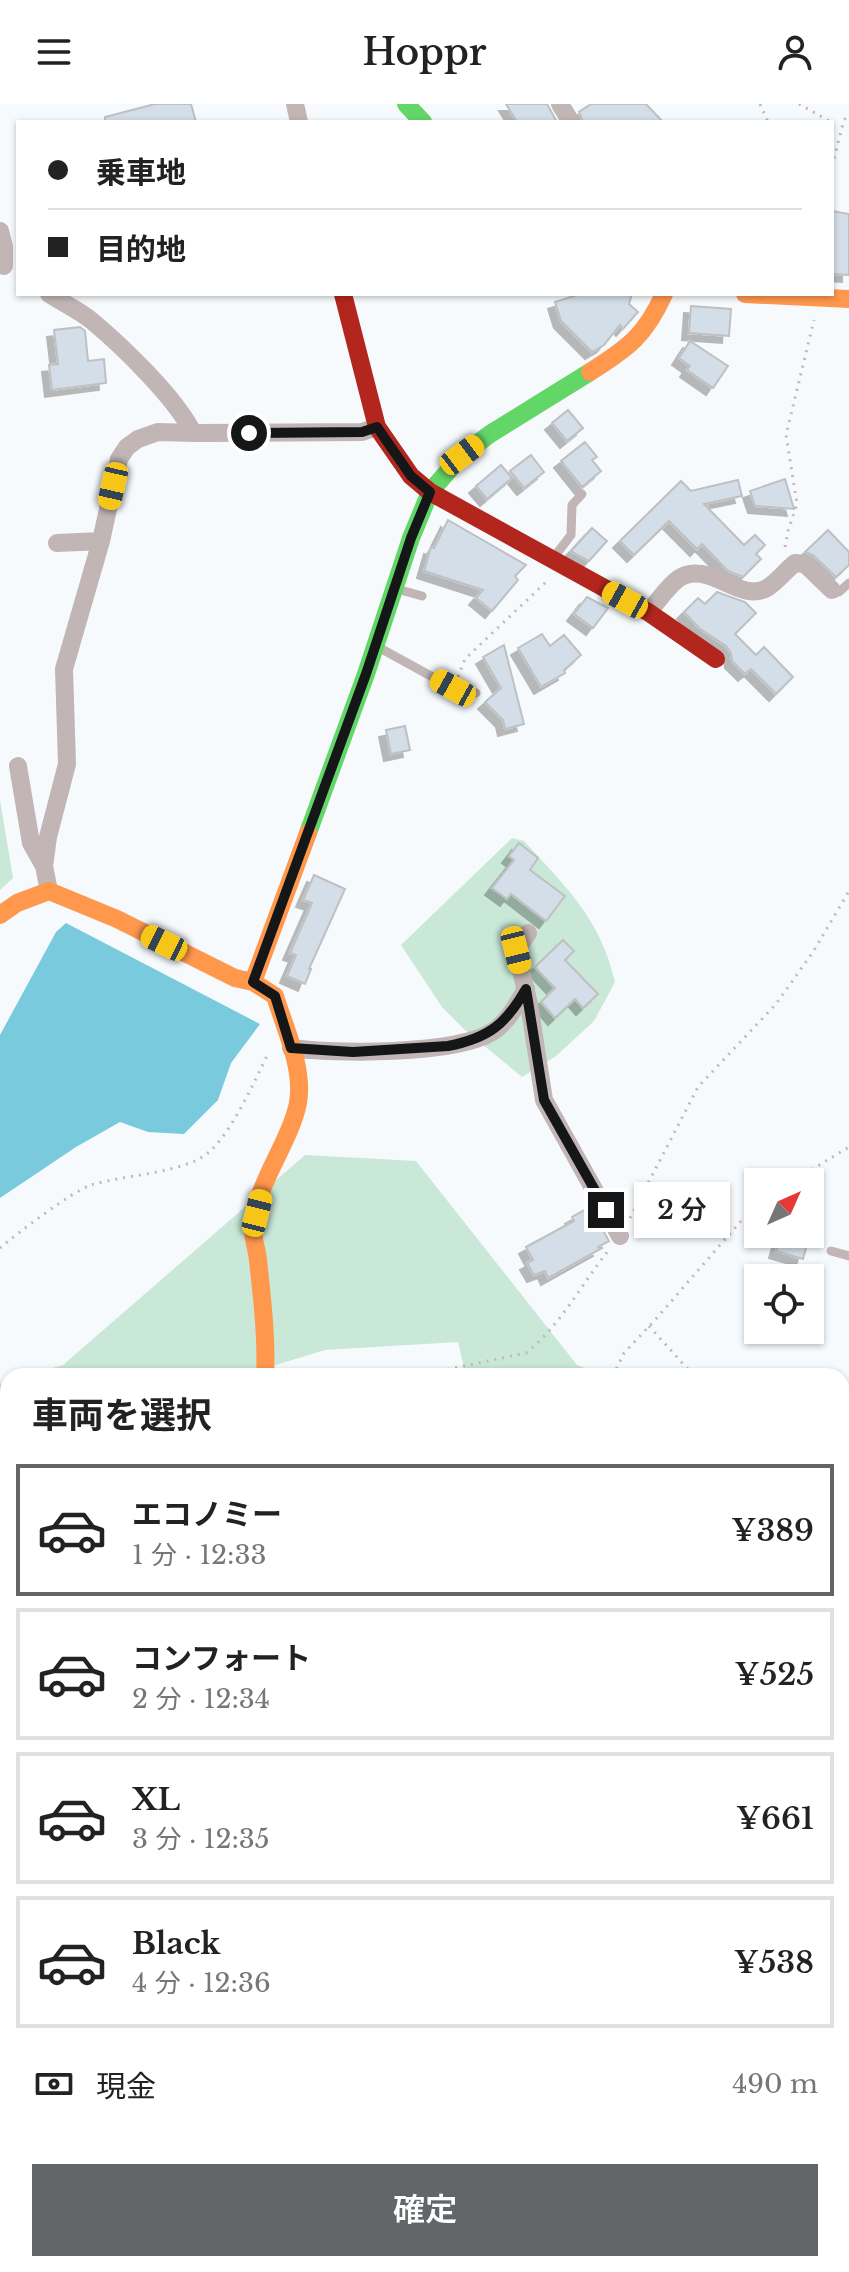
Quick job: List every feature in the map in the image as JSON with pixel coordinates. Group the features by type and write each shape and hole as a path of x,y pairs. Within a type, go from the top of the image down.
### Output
{"street":[{"path":"406,104 421,120"},
{"path":"0,231 7,269"},
{"path":"52,296 90,319 164,392 193,433"},
{"path":"344,296 377,427 411,476 430,492 648,612 716,659"},
{"path":"253,982 430,492 462,455 490,434 627,349 652,320 663,296"},
{"path":"775,296 849,299"},
{"path":"44,866 48,837 67,764 64,669 101,541 119,459 127,447 138,439 158,432 362,432 377,427"},
{"path":"57,543 101,541"},
{"path":"648,612 679,579 689,574 702,574 752,593 766,589 795,563 805,564 840,587"},
{"path":"18,766 31,843 44,866 49,891"},
{"path":"0,915 18,902 49,891 104,914 235,978 253,982 275,996 299,1077 298,1102 261,1195 253,1230 258,1256 265,1368"},
{"path":"528,933 516,950 526,989 544,1100 620,1236"},
{"path":"291,1048 353,1052 465,1043 493,1031 513,1012 526,989"}],"lane":[{"path":"552,560 571,535 572,505 582,494"},
{"path":"394,588 422,596"},
{"path":"375,645 460,692 476,693"},
{"path":"831,1251 849,1256"}],"path":[{"path":"799,104 828,120"},
{"path":"834,158 849,113"},
{"path":"834,123 842,128"},
{"path":"782,574 788,531 797,504 786,435 819,299"},
{"path":"453,688 465,659 546,583 552,560"},
{"path":"454,1368 526,1353 562,1314 620,1236 698,1087 776,1004 813,952 849,891"},
{"path":"0,1248 86,1187 117,1177 180,1167 208,1154 237,1116 271,1049"},
{"path":"814,1168 849,1147"},
{"path":"617,1368 624,1353 744,1217"},
{"path":"649,1326 687,1368"}],"green space":[{"path":"0,800 13,878 0,890"},
{"path":"512,838 524,841 580,905 609,959 615,982 594,1021 556,1056 522,1077 442,1007 401,945"},
{"path":"305,1155 416,1161 577,1365 585,1368 464,1368 458,1342 325,1350 266,1368 53,1368 63,1365"}],"water":[{"path":"66,923 260,1024 231,1063 218,1100 184,1134 148,1132 120,1122 76,1147 0,1198 0,1035 56,932"}],"building":[{"path":"155,104 191,104 195,120 105,120 105,117"},
{"path":"506,104 547,104 556,120 516,120"},
{"path":"591,104 646,104 661,120 582,120 579,112"},
{"path":"834,211 849,214 849,275 834,274"},
{"path":"574,296 631,296 629,304 638,312 623,329 620,325 604,345 592,352 561,321 555,302"},
{"path":"691,306 731,309 729,336 689,333"},
{"path":"80,327 85,331 88,361 104,359 106,383 52,390 49,365 58,364 54,330"},
{"path":"690,341 728,366 713,388 687,370 690,366 679,358"},
{"path":"568,410 583,428 567,441 552,423"},
{"path":"585,442 597,457 592,460 601,471 582,487 561,461"},
{"path":"531,455 544,472 524,488 510,471"},
{"path":"501,465 512,478 487,499 476,486"},
{"path":"785,479 794,509 755,506 750,491"},
{"path":"738,480 742,496 704,504 744,545 755,535 765,545 756,554 761,559 743,577 728,571 702,544 697,549 669,521 634,555 620,541 681,481 691,491"},
{"path":"448,520 526,565 515,576 518,580 492,611 476,598 483,590 424,571 431,547 434,548"},
{"path":"592,528 607,541 589,561 571,551"},
{"path":"828,530 849,552 849,565 836,577 813,555 805,552"},
{"path":"717,592 745,602 756,613 735,634 756,655 764,647 793,677 776,694 751,669 745,674 732,661 726,646 699,628 684,612 698,598 705,604"},
{"path":"587,597 608,608 593,628 574,614"},
{"path":"542,634 550,646 564,635 581,655 564,670 565,673 541,687 518,648"},
{"path":"504,645 524,724 505,729 503,720 485,702 501,688 483,657"},
{"path":"405,726 410,750 391,754 386,730"},
{"path":"519,843 538,858 530,870 565,896 546,921 511,894 507,899 492,888 514,860 509,856"},
{"path":"314,875 345,889 305,984 287,976 296,955 290,953 312,903 303,900"},
{"path":"563,940 574,951 565,960 598,994 583,1008 575,999 555,1018 541,1002 555,988 535,967"},
{"path":"590,1207 609,1241 548,1278 545,1271 534,1275 527,1263 533,1260 526,1247 574,1221 572,1217"},
{"path":"777,1248 806,1248 803,1259 776,1251"}],"traffic: fast":[{"path":"406,104 421,120"},
{"path":"308,833 430,492 462,455 590,372"}],"traffic: slow":[{"path":"590,372 634,340 650,321 663,296"},
{"path":"787,296 849,299"},
{"path":"0,915 17,903 49,891 117,919 235,978 253,982 308,833"},
{"path":"253,982 275,996 292,1049 299,1090 294,1119 265,1181 255,1213 253,1233 264,1318 265,1368"}],"traffic: jam":[{"path":"344,296 377,427 411,476 430,492 648,612 716,659"}],"route":[{"path":"249,433 362,432 377,427 411,476 430,492 253,982 275,996 291,1048 318,1052 465,1043 493,1031 513,1012 526,989 544,1100 606,1210"}]}
